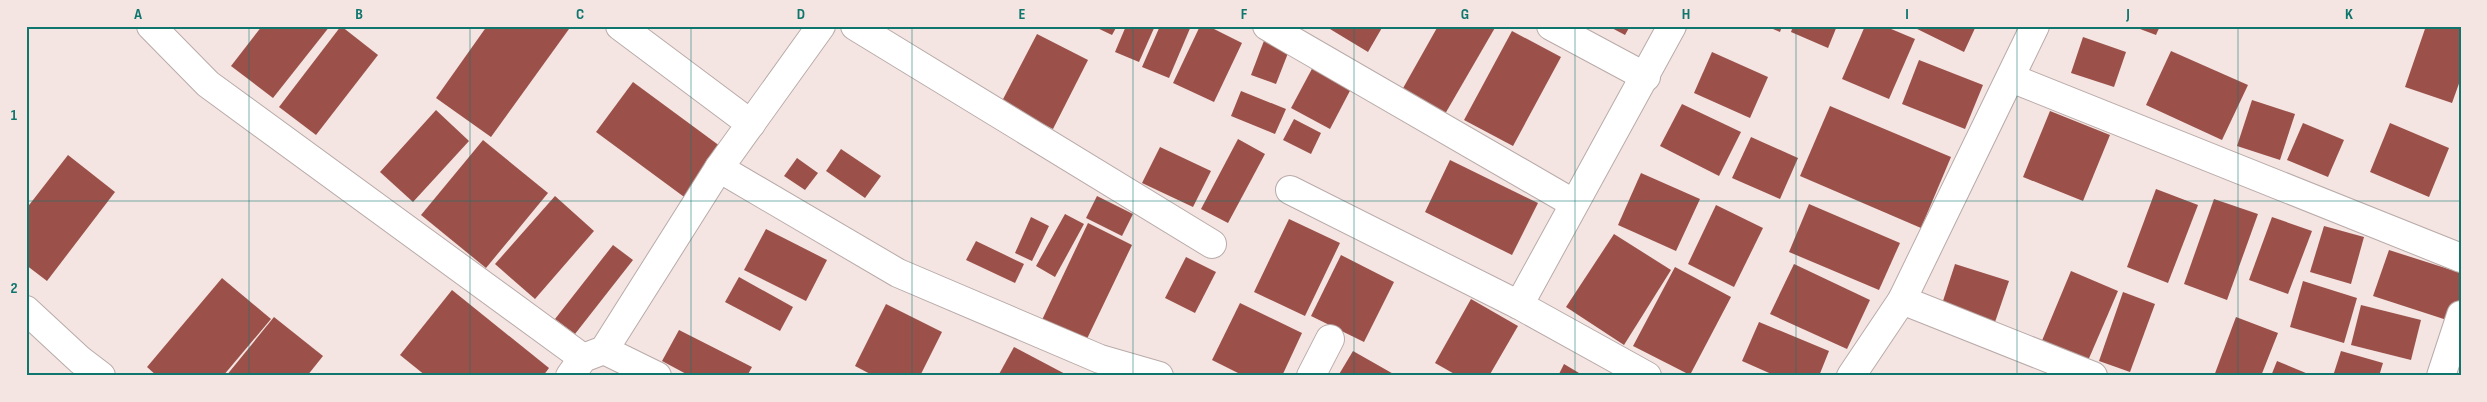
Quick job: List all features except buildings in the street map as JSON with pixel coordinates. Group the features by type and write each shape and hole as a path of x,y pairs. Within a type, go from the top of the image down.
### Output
{"street":[{"path":"151,26 208,84 586,361 657,376"},
{"path":"620,26 751,124"},
{"path":"586,361 719,168 821,26"},
{"path":"855,26 1212,244"},
{"path":"1267,26 1573,203"},
{"path":"1551,26 1646,77"},
{"path":"1519,305 1573,203 1646,77 1672,26"},
{"path":"1851,376 1902,300 2035,26"},
{"path":"2011,78 2461,258"},
{"path":"719,168 898,273 1100,359 1159,376"},
{"path":"1290,190 1519,305 1647,376"},
{"path":"1902,300 2093,376"},
{"path":"26,310 80,360 101,376"},
{"path":"2441,376 2461,315"},
{"path":"1311,376 1330,338"}]}
